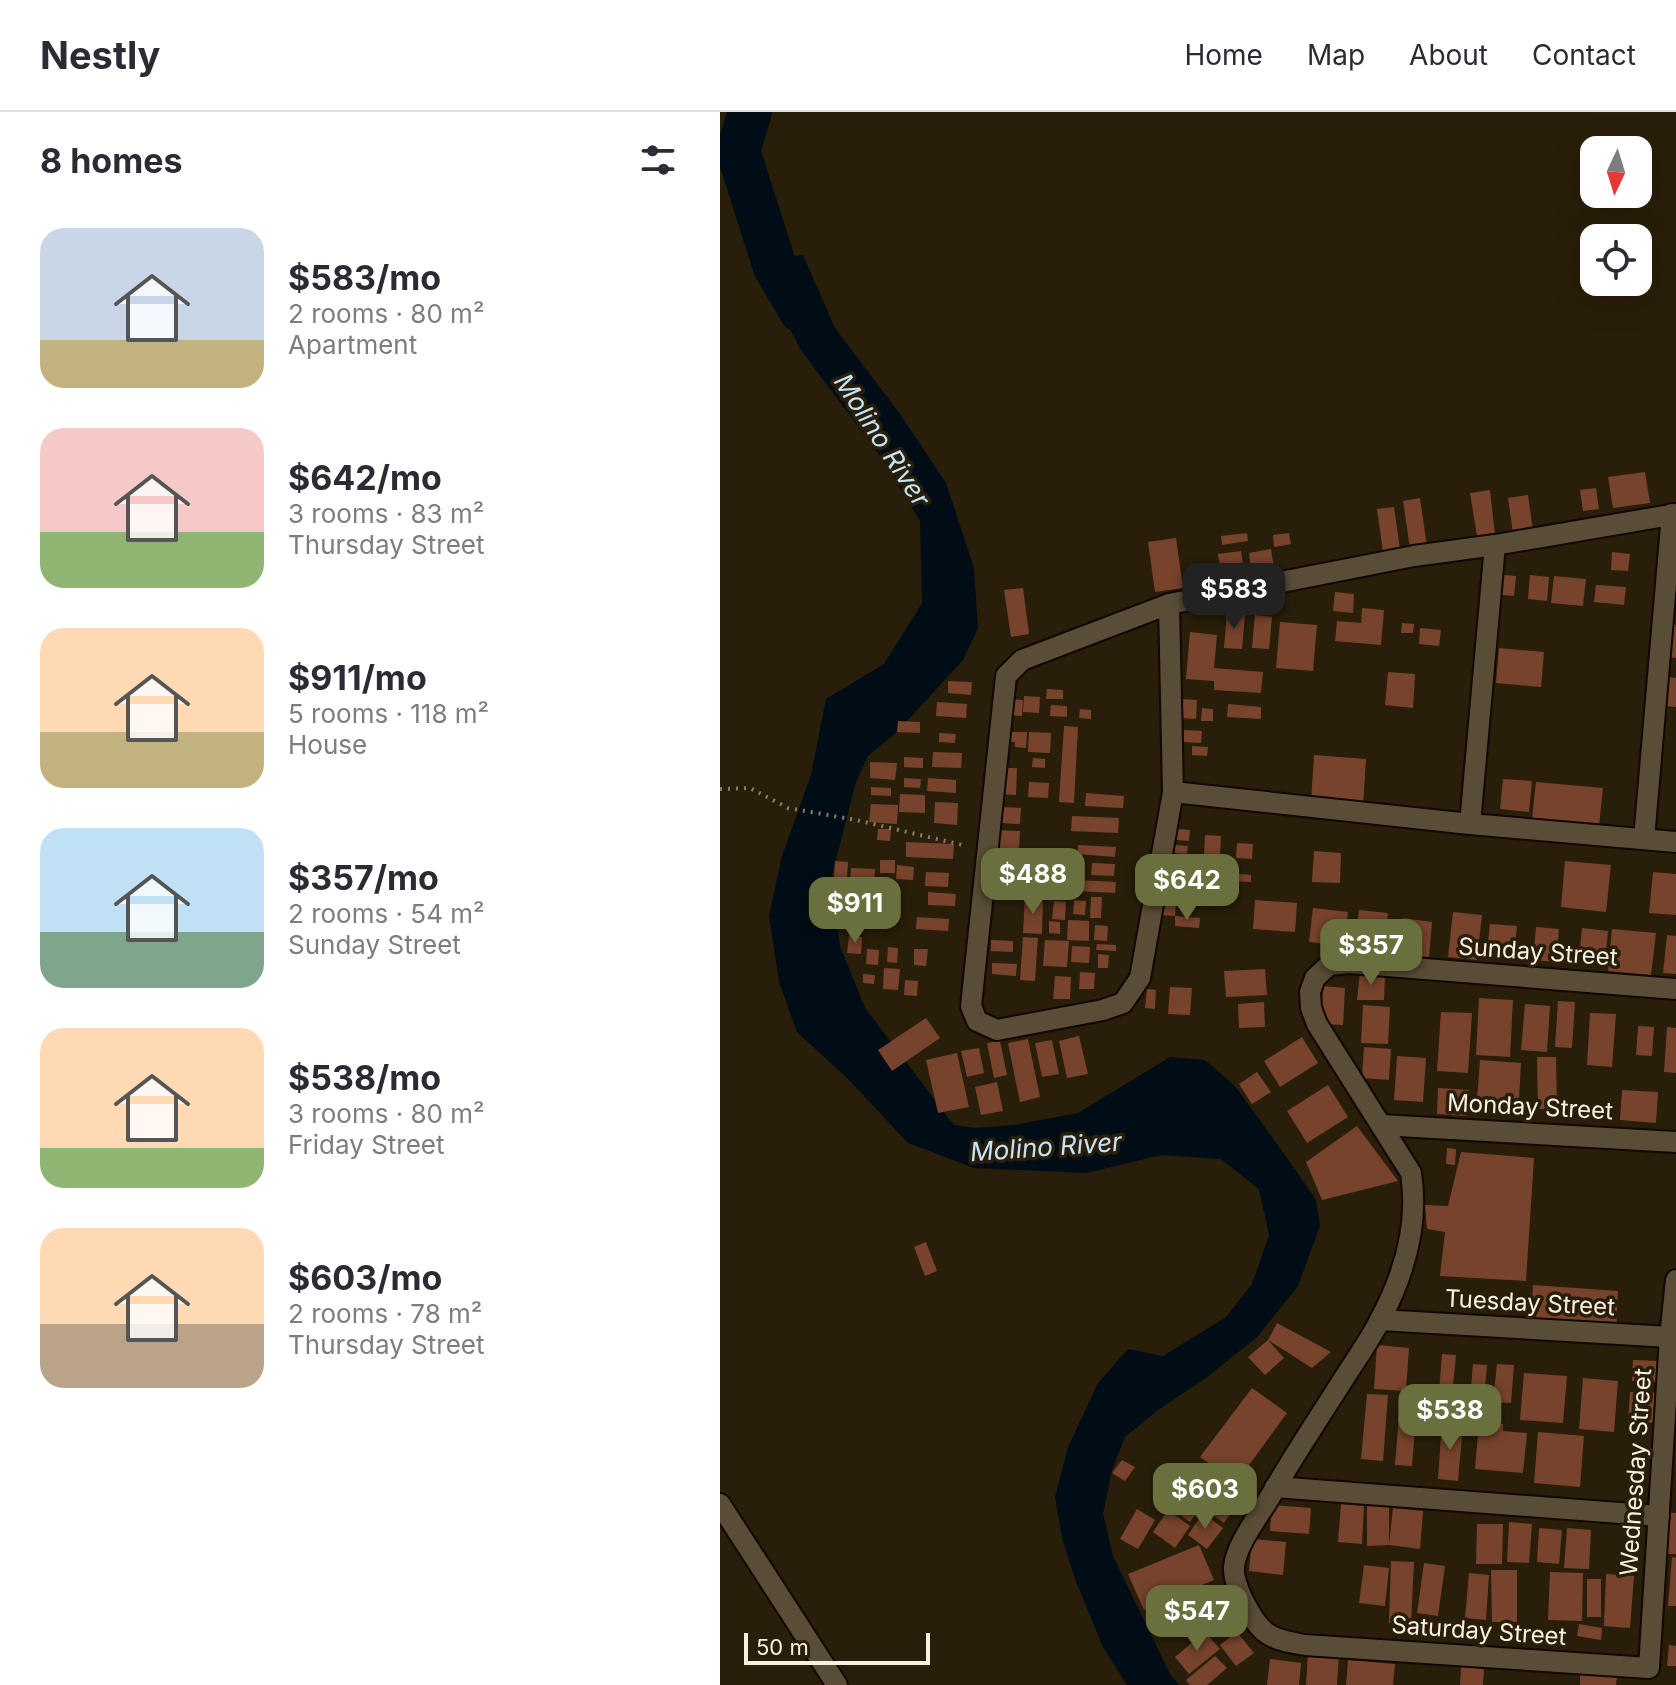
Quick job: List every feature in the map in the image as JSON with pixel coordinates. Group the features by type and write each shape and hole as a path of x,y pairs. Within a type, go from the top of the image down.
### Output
{"street":[{"path":"1169,604 1173,792 1140,978 1123,1003 1103,1010 997,1030 977,1021 971,1006 1006,676 1022,660 1169,604 1414,556 1674,514 1644,839"},
{"path":"1470,824 1495,545"},
{"path":"1173,792 1470,824 1676,842"},
{"name":"Sunday Street","path":"1349,963 1676,989"},
{"name":"Saturday Street","path":"1349,963 1329,965 1315,978 1310,992 1311,1008 1317,1024 1411,1173 1414,1193 1410,1242 1380,1320 1238,1551 1234,1569 1238,1590 1260,1630 1281,1641 1649,1668"},
{"name":"Monday Street","path":"1381,1125 1676,1142"},
{"name":"Wednesday Street","path":"1649,1668 1676,1280"},
{"name":"Tuesday Street","path":"1380,1320 1673,1337"},
{"path":"1275,1487 1659,1516"},
{"path":"720,1504 837,1685"}],"path":[{"path":"720,789 750,788 788,808 856,820 989,851"}],"water":[{"path":"803,255 835,328 900,414 946,483 974,568 978,628 963,660 897,732 868,756 856,782 831,879 840,946 865,1008 954,1125 975,1128 1015,1125 1078,1113 1170,1057 1205,1060 1235,1086 1316,1200 1320,1226 1298,1286 1257,1337 1125,1437 1112,1470 1103,1514 1113,1556 1170,1674 1179,1685 1127,1685 1103,1647 1075,1579 1062,1538 1055,1497 1068,1447 1098,1383 1128,1349 1163,1356 1226,1317 1252,1284 1269,1235 1259,1189 1221,1159 1161,1155 1087,1173 974,1168 908,1143 850,1081 797,1032 779,982 769,916 782,856 811,775 826,699 884,664 922,603 920,521 883,460 801,350 754,261"}],"building":[{"path":"1645,472 1650,503 1613,508 1608,477"},
{"path":"1596,488 1599,509 1583,511 1580,490"},
{"path":"1490,490 1495,534 1477,536 1470,493"},
{"path":"1528,495 1533,530 1513,533 1508,498"},
{"path":"1420,498 1427,546 1410,548 1403,501"},
{"path":"1394,507 1400,549 1383,552 1377,509"},
{"path":"1247,533 1248,541 1222,545 1221,536"},
{"path":"1289,533 1291,544 1274,547 1273,535"},
{"path":"1176,538 1183,588 1155,592 1148,542"},
{"path":"1271,549 1274,568 1251,572 1249,553"},
{"path":"1241,551 1244,572 1221,575 1218,554"},
{"path":"1612,552 1630,554 1628,571 1611,570"},
{"path":"1494,574 1516,576 1514,596 1492,594"},
{"path":"1530,575 1549,577 1547,601 1528,599"},
{"path":"1554,576 1586,579 1583,606 1551,603"},
{"path":"1596,585 1626,587 1624,605 1594,602"},
{"path":"1023,588 1029,634 1011,637 1004,590"},
{"path":"1335,592 1354,594 1353,613 1333,611"},
{"path":"1362,608 1384,610 1381,645 1335,641 1337,621 1361,623"},
{"path":"1227,613 1245,614 1242,649 1224,648"},
{"path":"1255,615 1272,617 1269,649 1252,648"},
{"path":"1280,622 1317,625 1313,671 1276,668"},
{"path":"1402,623 1414,624 1413,633 1401,633"},
{"path":"1672,624 1676,625 1676,658 1669,657"},
{"path":"1420,628 1441,630 1439,646 1419,644"},
{"path":"1190,632 1217,635 1214,668 1263,672 1261,693 1214,690 1214,681 1186,679"},
{"path":"1499,648 1544,652 1541,687 1496,683"},
{"path":"1388,672 1415,674 1413,708 1385,705"},
{"path":"1667,677 1676,678 1676,707 1664,706"},
{"path":"948,681 972,682 971,695 948,693"},
{"path":"1047,689 1063,690 1063,699 1046,699"},
{"path":"1024,696 1040,697 1039,713 1023,712"},
{"path":"1005,699 1023,700 1022,716 1005,715"},
{"path":"1181,699 1197,700 1196,719 1179,718"},
{"path":"937,702 967,704 966,718 936,716"},
{"path":"1228,704 1261,707 1261,719 1227,717"},
{"path":"1051,705 1067,706 1067,717 1050,716"},
{"path":"1202,708 1213,709 1213,721 1201,721"},
{"path":"1080,709 1091,710 1091,719 1079,718"},
{"path":"898,721 920,722 920,733 897,732"},
{"path":"1064,726 1078,727 1074,803 1059,802"},
{"path":"1184,730 1202,731 1201,743 1183,742"},
{"path":"1003,732 1027,732 1026,748 1015,747 1015,742 1002,742"},
{"path":"1029,732 1051,733 1050,753 1028,752"},
{"path":"939,733 956,734 955,743 939,742"},
{"path":"1192,746 1208,747 1207,756 1192,755"},
{"path":"933,752 962,753 961,768 932,767"},
{"path":"1314,755 1366,759 1363,807 1311,803"},
{"path":"904,757 923,758 923,768 904,767"},
{"path":"1033,758 1045,759 1045,768 1032,767"},
{"path":"870,762 897,763 895,780 870,778"},
{"path":"1001,768 1017,768 1016,795 1000,794"},
{"path":"904,778 921,779 920,788 904,787"},
{"path":"928,778 956,780 956,793 927,791"},
{"path":"1503,779 1532,781 1529,812 1500,809"},
{"path":"1029,782 1049,783 1048,798 1028,797"},
{"path":"1536,782 1603,788 1599,826 1532,819"},
{"path":"871,787 891,788 891,796 871,795"},
{"path":"1086,793 1124,796 1123,808 1085,806"},
{"path":"900,794 925,795 925,813 899,812"},
{"path":"935,802 958,803 957,825 934,823"},
{"path":"871,804 898,805 897,824 869,822"},
{"path":"1002,807 1021,808 1020,824 1001,823"},
{"path":"1072,816 1119,818 1118,833 1071,831"},
{"path":"1165,828 1190,830 1189,841 1165,839"},
{"path":"878,829 891,829 890,841 877,840"},
{"path":"995,830 1020,831 1019,850 994,849"},
{"path":"1205,835 1221,836 1220,855 1204,854"},
{"path":"906,842 954,844 953,859 906,857"},
{"path":"1237,843 1253,844 1252,859 1236,858"},
{"path":"1078,845 1116,847 1115,857 1077,854"},
{"path":"1175,845 1188,846 1187,854 1175,853"},
{"path":"1314,851 1341,853 1340,883 1312,882"},
{"path":"991,854 1013,855 1013,870 991,869"},
{"path":"880,860 895,860 895,873 880,873"},
{"path":"835,861 848,862 847,878 834,878"},
{"path":"1565,861 1611,865 1606,912 1561,907"},
{"path":"1092,863 1115,864 1114,876 1091,875"},
{"path":"897,865 914,867 913,880 896,879"},
{"path":"1046,865 1066,866 1065,875 1045,874"},
{"path":"1202,866 1212,867 1211,880 1201,880"},
{"path":"851,868 875,869 874,884 850,883"},
{"path":"926,872 949,873 948,887 925,886"},
{"path":"1653,872 1676,874 1676,915 1649,913"},
{"path":"1233,873 1251,875 1251,882 1232,881"},
{"path":"988,878 1012,879 1011,892 987,891"},
{"path":"1077,880 1116,882 1115,893 1077,891"},
{"path":"858,888 872,889 871,899 858,899"},
{"path":"1174,890 1184,891 1183,901 1173,901"},
{"path":"928,892 956,894 955,906 928,905"},
{"path":"1197,893 1212,894 1211,905 1196,904"},
{"path":"1091,897 1102,897 1101,918 1090,918"},
{"path":"1025,898 1043,899 1042,934 1023,933"},
{"path":"1074,900 1086,901 1085,915 1073,914"},
{"path":"1255,900 1297,903 1295,932 1253,929"},
{"path":"1054,901 1066,902 1065,920 1052,919"},
{"path":"1159,902 1176,904 1175,916 1159,915"},
{"path":"1313,908 1348,912 1344,946 1309,942"},
{"path":"832,909 857,910 856,926 831,924"},
{"path":"1359,910 1388,913 1383,957 1354,954"},
{"path":"1453,912 1482,915 1477,960 1448,957"},
{"path":"1175,916 1200,918 1199,928 1175,926"},
{"path":"917,917 949,919 948,931 916,929"},
{"path":"1403,918 1432,922 1429,957 1399,954"},
{"path":"1068,920 1089,921 1089,941 1067,940"},
{"path":"1049,921 1060,922 1060,934 1049,933"},
{"path":"1490,924 1517,926 1513,961 1486,958"},
{"path":"1095,925 1108,926 1107,941 1094,940"},
{"path":"1536,927 1559,929 1556,962 1533,960"},
{"path":"1582,928 1608,931 1605,961 1579,958"},
{"path":"1612,929 1656,933 1651,975 1608,971"},
{"path":"1667,935 1676,936 1676,974 1663,973"},
{"path":"849,936 862,937 861,954 847,953"},
{"path":"1023,937 1038,938 1035,981 1020,980"},
{"path":"991,940 1013,941 1013,952 991,951"},
{"path":"1045,940 1069,941 1067,967 1043,966"},
{"path":"1097,944 1116,945 1116,951 1096,950"},
{"path":"1072,946 1090,947 1089,963 1071,962"},
{"path":"888,947 898,948 897,963 887,962"},
{"path":"867,949 879,950 878,965 866,964"},
{"path":"914,949 928,949 926,966 914,965"},
{"path":"1098,954 1109,955 1108,968 1098,968"},
{"path":"992,963 1017,964 1016,976 992,974"},
{"path":"884,968 900,969 898,990 883,989"},
{"path":"1265,969 1267,995 1226,997 1224,971"},
{"path":"1080,972 1095,973 1094,989 1079,989"},
{"path":"1360,972 1385,975 1384,1000 1357,1000"},
{"path":"863,974 875,975 874,984 863,983"},
{"path":"1055,976 1071,977 1070,999 1053,999"},
{"path":"905,980 918,981 917,996 904,995"},
{"path":"1323,986 1345,988 1343,1025 1321,1024"},
{"path":"1170,987 1192,988 1190,1015 1168,1014"},
{"path":"1147,989 1156,990 1155,1009 1145,1008"},
{"path":"1479,998 1513,1000 1510,1057 1476,1055"},
{"path":"1558,1001 1575,1002 1572,1048 1555,1047"},
{"path":"1264,1002 1265,1027 1239,1028 1238,1004"},
{"path":"1525,1004 1550,1006 1547,1052 1521,1050"},
{"path":"1363,1005 1390,1007 1388,1044 1361,1043"},
{"path":"1441,1012 1472,1013 1468,1073 1437,1071"},
{"path":"1590,1013 1616,1014 1612,1067 1587,1065"},
{"path":"926,1018 940,1038 892,1071 878,1050"},
{"path":"1638,1026 1654,1027 1652,1056 1636,1055"},
{"path":"1667,1027 1676,1028 1676,1073 1664,1072"},
{"path":"1079,1036 1088,1074 1067,1078 1059,1041"},
{"path":"1302,1037 1318,1063 1280,1087 1264,1061"},
{"path":"1028,1039 1040,1097 1020,1102 1008,1043"},
{"path":"1052,1040 1059,1074 1042,1077 1035,1043"},
{"path":"1000,1041 1007,1075 994,1078 987,1043"},
{"path":"1364,1047 1391,1049 1389,1080 1362,1078"},
{"path":"979,1048 984,1073 967,1077 961,1051"},
{"path":"957,1053 969,1107 938,1113 926,1060"},
{"path":"1397,1056 1426,1058 1423,1102 1394,1100"},
{"path":"1537,1057 1556,1057 1557,1109 1538,1109"},
{"path":"1480,1060 1521,1063 1518,1116 1476,1113"},
{"path":"1257,1072 1271,1092 1252,1104 1239,1084"},
{"path":"997,1082 1003,1111 981,1115 975,1087"},
{"path":"1328,1085 1348,1117 1307,1143 1287,1111"},
{"path":"1438,1088 1469,1090 1467,1116 1437,1114"},
{"path":"1622,1090 1658,1092 1656,1123 1620,1120"},
{"path":"1357,1126 1398,1181 1322,1200 1306,1162"},
{"path":"1447,1148 1456,1149 1455,1165 1446,1164"},
{"path":"1461,1152 1534,1158 1526,1281 1440,1276 1445,1232 1427,1229 1425,1205 1448,1206"},
{"path":"926,1242 937,1271 925,1276 914,1247"},
{"path":"1533,1285 1618,1291 1616,1333 1530,1327"},
{"path":"1277,1323 1331,1352 1312,1368 1268,1340"},
{"path":"1268,1340 1284,1358 1265,1375 1248,1357"},
{"path":"1377,1345 1409,1348 1406,1391 1374,1389"},
{"path":"1442,1354 1456,1355 1451,1405 1438,1404"},
{"path":"1633,1360 1660,1361 1659,1382 1632,1381"},
{"path":"1473,1364 1487,1365 1483,1414 1469,1413"},
{"path":"1497,1364 1514,1365 1511,1403 1493,1402"},
{"path":"1524,1373 1567,1376 1563,1423 1520,1420"},
{"path":"1583,1378 1618,1381 1614,1432 1579,1429"},
{"path":"1252,1388 1287,1413 1236,1483 1200,1457"},
{"path":"1630,1392 1663,1393 1661,1423 1628,1422"},
{"path":"1367,1394 1388,1395 1383,1461 1361,1459"},
{"path":"1399,1415 1416,1417 1412,1466 1395,1465"},
{"path":"1479,1422 1503,1424 1503,1431 1527,1433 1523,1473 1475,1469"},
{"path":"1442,1423 1463,1424 1458,1481 1438,1479"},
{"path":"1538,1432 1584,1436 1580,1487 1534,1483"},
{"path":"1122,1460 1135,1467 1125,1481 1112,1473"},
{"path":"1180,1484 1205,1502 1190,1522 1165,1503"},
{"path":"1214,1494 1234,1508 1224,1523 1204,1509"},
{"path":"1341,1504 1364,1506 1362,1544 1338,1542"},
{"path":"1272,1505 1311,1508 1309,1534 1270,1531"},
{"path":"1367,1505 1389,1505 1389,1545 1367,1546"},
{"path":"1393,1508 1423,1511 1420,1549 1389,1545"},
{"path":"1137,1509 1155,1520 1138,1549 1120,1539"},
{"path":"1168,1510 1190,1526 1175,1548 1153,1532"},
{"path":"1662,1512 1676,1513 1676,1554 1660,1554"},
{"path":"1203,1513 1223,1528 1207,1549 1188,1535"},
{"path":"1509,1522 1532,1524 1529,1563 1507,1562"},
{"path":"1477,1524 1503,1524 1502,1564 1476,1564"},
{"path":"1539,1528 1562,1530 1559,1564 1537,1562"},
{"path":"1567,1528 1591,1530 1589,1569 1564,1568"},
{"path":"1252,1539 1286,1542 1283,1575 1249,1571"},
{"path":"1199,1545 1214,1580 1144,1610 1128,1574"},
{"path":"1672,1557 1676,1558 1676,1606 1668,1606"},
{"path":"1391,1561 1414,1562 1411,1624 1389,1623"},
{"path":"1424,1563 1445,1566 1438,1616 1417,1613"},
{"path":"1364,1565 1389,1568 1385,1606 1359,1603"},
{"path":"1491,1570 1517,1570 1517,1622 1492,1622"},
{"path":"1550,1572 1583,1573 1582,1621 1548,1620"},
{"path":"1469,1573 1489,1575 1486,1620 1465,1618"},
{"path":"1606,1574 1634,1576 1630,1628 1604,1626"},
{"path":"1587,1579 1601,1579 1601,1617 1587,1617"},
{"path":"1194,1597 1201,1617 1171,1627 1164,1607"},
{"path":"1579,1624 1602,1628 1601,1640 1577,1636"},
{"path":"1205,1632 1220,1649 1189,1674 1175,1657"},
{"path":"1237,1632 1254,1653 1236,1666 1220,1645"},
{"path":"1669,1645 1676,1646 1676,1666 1667,1666"},
{"path":"1308,1652 1339,1654 1337,1685 1306,1685"},
{"path":"1215,1656 1227,1668 1207,1685 1190,1685 1186,1680"},
{"path":"1270,1659 1301,1663 1299,1685 1267,1685"},
{"path":"1348,1660 1395,1664 1393,1685 1346,1685"},
{"path":"1461,1667 1484,1669 1483,1685 1460,1685"},
{"path":"1580,1674 1617,1676 1616,1685 1580,1685"}],"waterway":[{"name":"Molino River","path":"750,112 738,151 775,267 801,311"}]}
